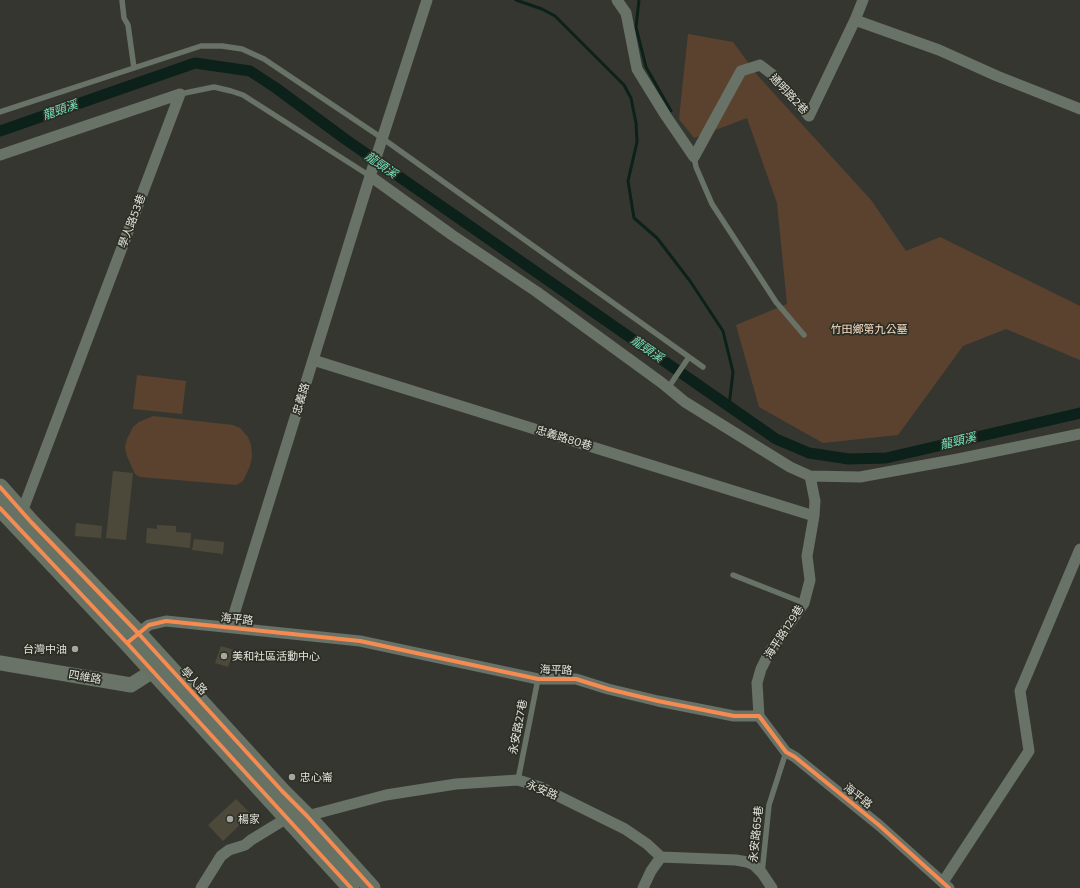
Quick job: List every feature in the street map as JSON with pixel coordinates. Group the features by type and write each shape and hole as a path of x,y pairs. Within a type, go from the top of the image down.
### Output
{"main road":[{"name":"學人路","path":"0,488 18,518 133,638 287,818 351,888"},
{"name":"學人路","path":"0,508 18,518"},
{"name":"四維路","path":"0,663 131,685 158,667"},
{"name":"學人路","path":"158,667 307,816 372,888"}],"street":[{"name":"忠義路","path":"230,627 371,173 427,0"},
{"path":"617,0 626,13 637,69 666,116 694,157"},
{"name":"通明路2巷","path":"694,157 741,71 760,65 773,75 809,116 863,0"},
{"path":"855,20 939,50 997,76 1080,109"},
{"path":"0,155 180,94"},
{"name":"學人路53巷","path":"18,518 180,94"},
{"path":"371,173 452,235 543,297 685,402 790,468 810,476 860,477 1080,434"},
{"name":"忠義路80巷","path":"313,360 814,516"},
{"name":"海平路129巷","path":"758,716 757,683 761,669 769,653 804,603 810,580 807,556 815,501 810,476"},
{"name":"海平路","path":"133,638 149,625 166,621 360,641 538,679 576,679 608,689 658,701 734,716 758,716 786,752 795,757 880,826 946,885 1029,751 1020,691 1080,549"},
{"name":"永安路","path":"287,818 307,816 386,795 456,784 518,780 540,787 625,829 647,844 661,857"},
{"path":"201,888 221,856 229,850 245,845 287,818"},
{"path":"643,888 651,871 661,857 736,860 754,865 762,873 765,880 772,888"}],"lane":[{"path":"122,0 124,18 128,25 134,68"},
{"path":"0,112 201,46 222,46 242,50 270,62 703,367"},
{"path":"180,94 214,87 242,95 371,173"},
{"path":"694,157 696,167 712,204 776,302 804,335"},
{"path":"668,388 689,358"},
{"path":"733,575 804,603"},
{"name":"永安路27巷","path":"518,780 538,679"},
{"name":"永安路65巷","path":"762,873 768,805 786,752"}],"green space":[{"name":"竹田鄉第九公墓","path":"688,34 733,42 758,76 871,200 906,251 940,237 1080,306 1080,360 1006,329 963,346 898,435 823,443 759,407 736,325 787,304 777,203 747,118 694,138 679,119"},
{"path":"137,375 186,381 182,414 133,409"},
{"path":"153,416 233,425 240,428 248,437 251,445 252,456 250,466 243,481 237,485 140,477 135,474 127,456 125,447 127,439 133,427 139,422"}],"building":[{"path":"113,471 133,473 126,540 106,538"},
{"path":"76,523 102,526 101,538 75,536"},
{"path":"157,525 176,526 176,532 191,533 190,548 146,543 147,528 157,529"},
{"path":"194,539 224,542 223,554 192,550"},
{"name":"美和社區活動中心","path":"221,646 234,650 228,667 215,663"},
{"name":"楊家","path":"236,799 251,814 223,841 208,825"}],"waterway":[{"name":"龍頸溪","path":"516,0 542,9 555,16 624,85 631,98 636,123 637,142 628,181 634,218 657,238 690,281 723,331 733,372 729,406"},
{"path":"639,0 636,27 646,67 671,111"},
{"name":"龍頸溪","path":"0,131 195,63 250,71 276,88 345,139 776,439 809,453 849,459 886,458 1080,413"}],"cycle path":[{"path":"0,487 31,522 138,633 372,888"},
{"path":"0,508 127,643 351,888"},
{"path":"127,643 149,625 166,621 360,641 538,679 576,679 608,689 658,701 734,716 759,716 786,752 795,757 880,826 949,888"}],"place":[{"name":"台灣中油","path":"75,649"},
{"name":"美和社區活動中心","path":"224,656"},
{"name":"忠心崙","path":"292,777"},
{"name":"楊家","path":"230,819"}]}
